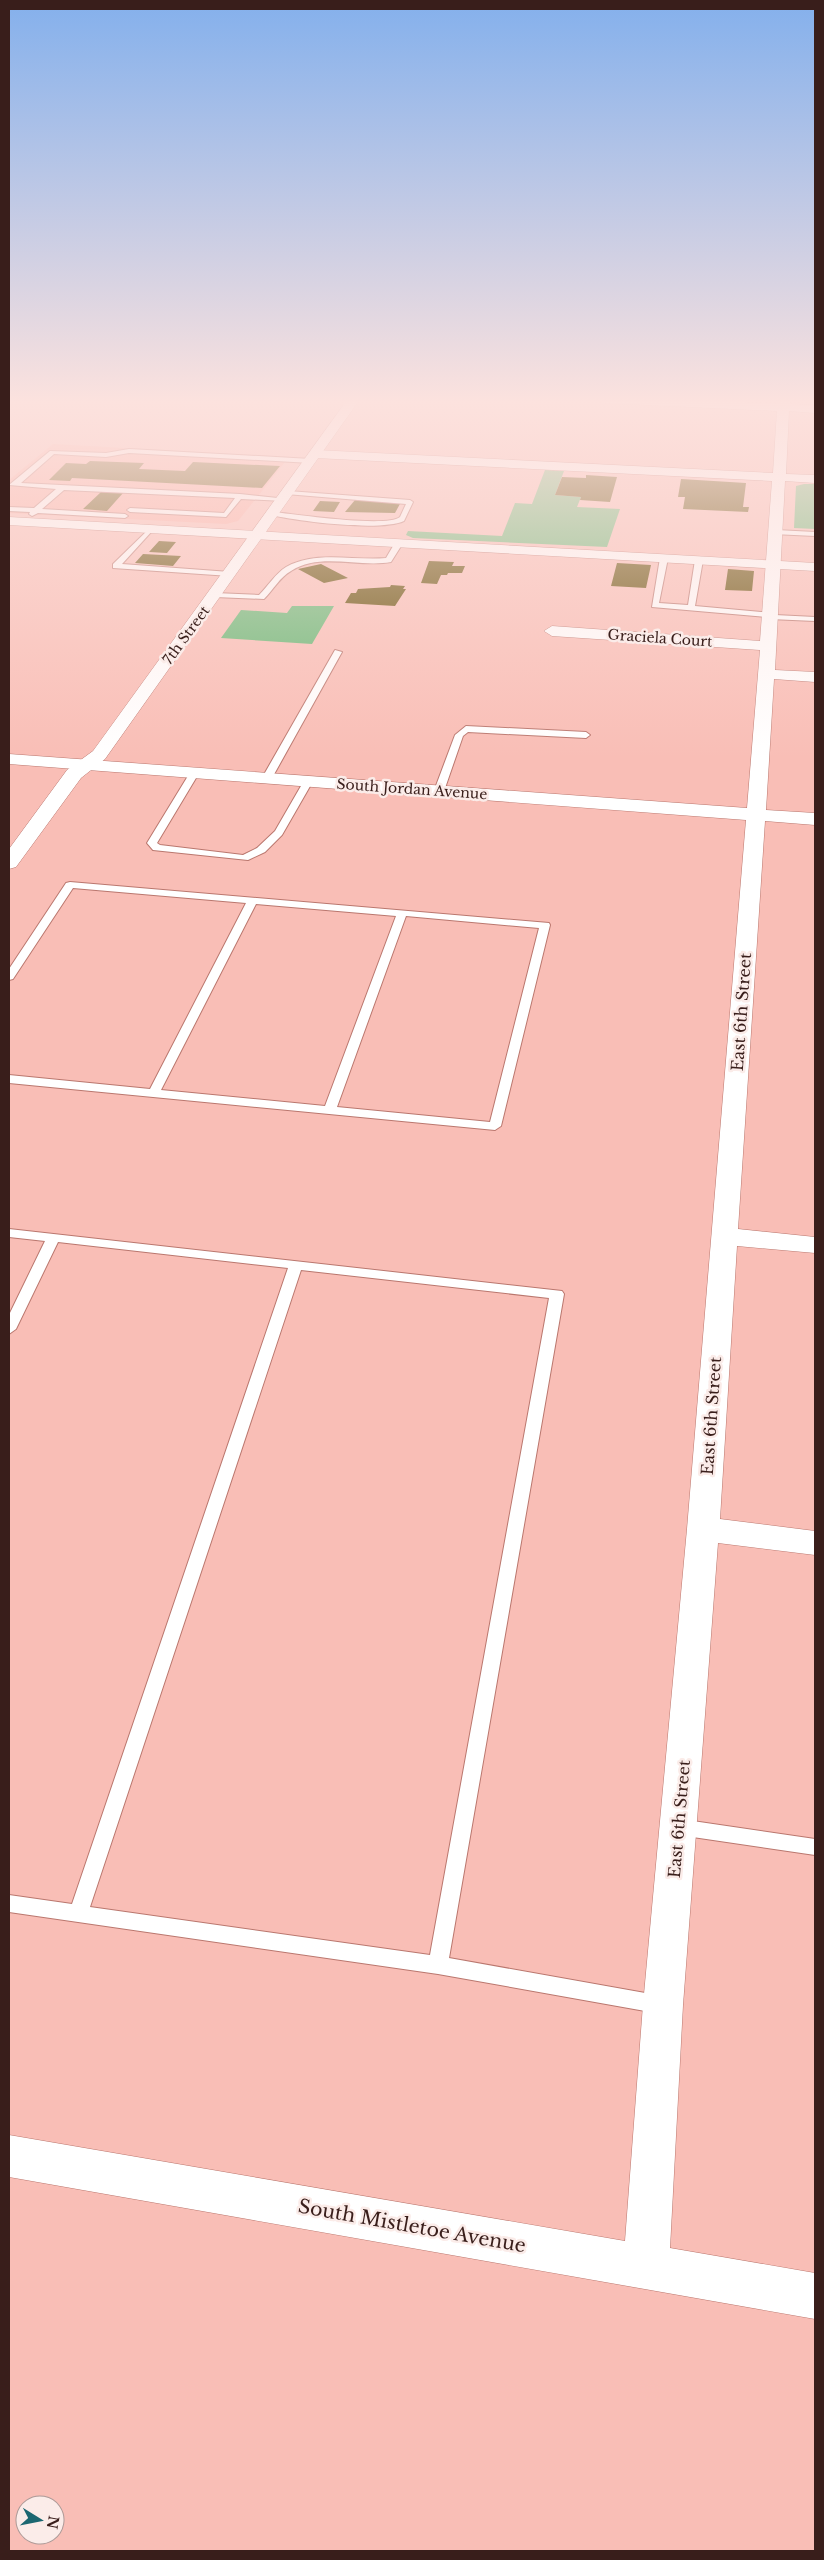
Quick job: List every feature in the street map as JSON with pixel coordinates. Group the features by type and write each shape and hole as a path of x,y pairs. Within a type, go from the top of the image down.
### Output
{"street":[{"name":"7th Street","path":"9,863 74,774 99,755 270,518"},
{"name":"East 6th Street","path":"646,2267 663,2005 703,1529 777,518"},
{"path":"9,521 257,535 363,532 399,543 815,567"},
{"name":"Graciela Court","path":"552,631 767,660 815,677"},
{"name":"South Jordan Avenue","path":"9,759 815,819"},
{"path":"723,1236 815,1245"},
{"path":"703,1529 815,1543"},
{"name":"South Mistletoe Avenue","path":"9,2156 815,2296"}],"lane":[{"path":"24,522 28,518"},
{"path":"115,527 122,518"},
{"path":"326,518 334,519 363,532 398,522 403,518"},
{"path":"152,529 116,566 230,574"},
{"path":"776,532 815,534"},
{"path":"215,595 261,597 286,570 294,566 325,559 365,562 388,560 399,543"},
{"path":"664,558 655,605 815,620"},
{"path":"691,609 699,560"},
{"path":"267,778 338,652"},
{"path":"439,791 459,735 466,729 586,735"},
{"path":"194,773 152,842 157,848 244,858 261,850 279,832 308,782"},
{"path":"9,976 70,885 545,925 495,1126 9,1079"},
{"path":"154,1093 252,901"},
{"path":"330,1110 402,913"},
{"path":"9,1233 556,1294 438,1965"},
{"path":"9,1329 53,1238"},
{"path":"78,1914 296,1265"},
{"path":"678,1827 815,1846"},
{"path":"9,1904 438,1965 663,2005"}],"shaded area":[{"path":"117,518 240,518 238,521 226,524"}],"green space":[{"path":"509,518 617,518 607,547 413,538 406,535 408,531 502,536"},
{"path":"794,518 815,518 815,529 794,528"},
{"path":"292,606 334,606 312,644 221,638 241,610 287,613"}],"building":[{"path":"159,541 176,542 167,553 149,552"},
{"path":"143,554 181,556 173,566 135,563"},
{"path":"429,561 454,562 452,566 465,566 462,573 441,575 437,584 421,583"},
{"path":"617,563 651,565 646,588 611,586"},
{"path":"321,564 348,578 324,583 298,569"},
{"path":"728,569 754,571 752,591 725,590"},
{"path":"391,585 405,586 403,589 406,589 395,606 345,603 351,593 356,593 358,589 390,587"}]}
